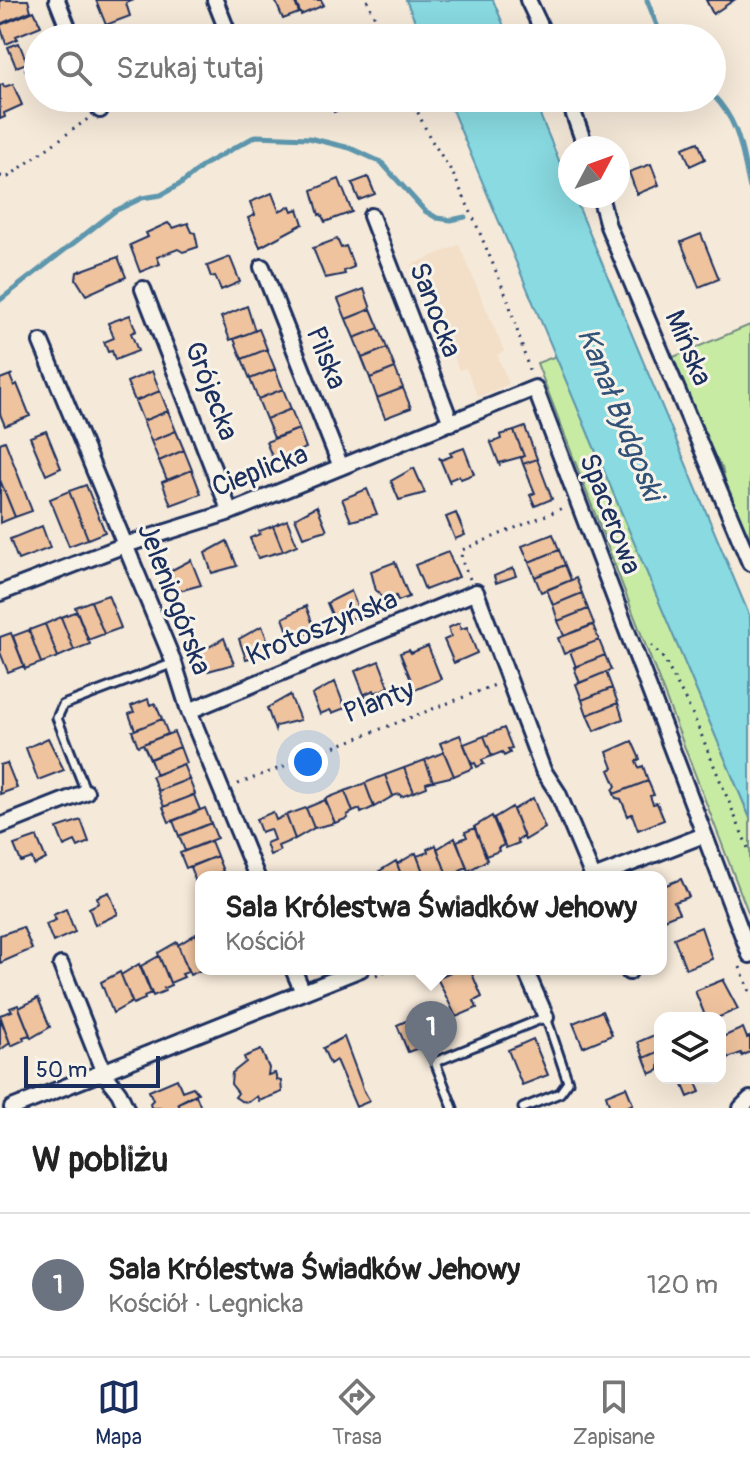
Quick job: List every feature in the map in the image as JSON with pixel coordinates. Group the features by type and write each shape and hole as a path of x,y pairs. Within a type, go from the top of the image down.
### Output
{"street":[{"path":"57,0 66,24"},
{"path":"215,0 224,24"},
{"path":"528,0 539,24"},
{"path":"573,112 582,136"},
{"name":"Mińska","path":"603,208 608,226 750,563"},
{"name":"Sanocka","path":"371,216 451,423"},
{"name":"Pilska","path":"262,267 341,467"},
{"name":"Grójecka","path":"143,289 230,512"},
{"name":"Jeleniogórska","path":"41,342 174,663 189,711 255,871"},
{"name":"Cieplicka","path":"0,593 125,545 230,512 535,388"},
{"name":"Spacerowa","path":"535,388 704,835 745,960"},
{"path":"476,592 543,770 558,793 591,871"},
{"name":"Krotoszyńska","path":"189,711 476,592"},
{"path":"0,826 86,792"},
{"path":"610,871 704,835"},
{"path":"61,965 104,1073 126,1108"},
{"path":"296,975 303,992"},
{"path":"12,1108 346,975"},
{"path":"528,975 546,1017"},
{"path":"741,1108 750,1099"}],"lane":[{"path":"86,792 57,718 63,705 174,663"},
{"path":"453,1108 435,1062 546,1017 568,1082 560,1093 523,1108"}],"path":[{"path":"367,0 378,24"},
{"path":"0,176 8,177 36,159 88,112"},
{"path":"418,112 452,172 474,219 508,300 535,388"},
{"path":"476,592 461,559 462,550 578,502"},
{"path":"651,645 664,659 694,717 750,853"},
{"name":"Planty","path":"223,790 510,679"},
{"path":"745,960 750,992"}],"shaded area":[{"path":"459,245 504,351 497,355 509,384 478,397 466,368 459,370 437,315 433,316 411,265"}],"green space":[{"path":"750,325 750,552 731,505 722,468 705,441 671,358"},
{"path":"556,356 750,818 750,917 537,363"}],"water":[{"path":"406,0 493,0 503,24 416,24"},
{"name":"Kanał Bydgoski","path":"453,112 539,112 558,158 558,208 579,208 750,617 750,818"}],"building":[{"path":"0,0 28,0 31,11 0,24"},
{"path":"96,0 134,0 126,3 130,16 106,24"},
{"path":"275,0 294,0 299,13 283,19"},
{"path":"295,0 321,0 324,5 301,15"},
{"path":"706,0 734,0 713,14"},
{"path":"34,11 40,24 24,24 24,33 6,44 0,25"},
{"path":"19,43 24,64 16,67 8,47"},
{"path":"13,84 22,105 4,113 5,117 0,119 0,85 4,87"},
{"path":"698,142 705,159 690,166 683,148"},
{"path":"651,164 659,185 637,194 630,172"},
{"path":"368,177 375,194 359,200 352,183"},
{"path":"339,179 352,212 325,222 319,215 312,190"},
{"path":"272,193 279,211 290,206 292,211 298,209 303,224 260,247 248,218 255,215 250,202"},
{"path":"168,223 173,228 188,223 195,233 198,247 183,252 178,249 157,257 160,264 140,272 130,245"},
{"path":"701,234 719,279 699,287 681,242"},
{"path":"337,239 341,248 346,246 354,267 344,271 345,274 325,278 313,248"},
{"path":"118,257 126,277 86,295 76,279 77,272"},
{"path":"230,257 240,282 221,290 207,266"},
{"path":"364,289 371,309 346,319 338,299"},
{"path":"247,306 255,331 230,340 221,317"},
{"path":"371,309 379,328 354,338 346,319"},
{"path":"130,315 136,331 131,333 138,351 115,360 104,342 114,338 108,323"},
{"path":"379,328 387,348 362,358 354,338"},
{"path":"259,329 267,349 242,359 234,339"},
{"path":"387,348 395,368 370,378 362,358"},
{"path":"267,349 275,369 250,379 242,359"},
{"path":"395,368 403,388 377,398 370,378"},
{"path":"275,369 283,389 258,399 250,379"},
{"path":"152,371 160,391 135,401 127,382"},
{"path":"13,374 10,376 14,386 17,384 30,416 5,426 0,414 0,379"},
{"path":"403,388 411,408 385,418 377,398"},
{"path":"283,389 291,409 266,419 258,399"},
{"path":"160,391 168,411 143,421 135,401"},
{"path":"291,409 299,429 274,438 266,419"},
{"path":"168,411 176,431 151,441 143,421"},
{"path":"525,427 537,459 523,464 521,458 524,456 514,431"},
{"path":"299,429 306,448 274,461 266,442"},
{"path":"46,431 61,468 46,475 30,437"},
{"path":"176,431 184,450 159,461 151,441"},
{"path":"514,431 524,456 499,463 500,466 491,443 501,439 500,435"},
{"path":"5,441 32,511 15,517 0,480 0,443"},
{"path":"464,448 474,474 461,479 459,476 449,480 450,483 439,457 441,460"},
{"path":"184,450 192,470 167,480 159,461"},
{"path":"537,459 552,499 535,506 530,495 535,493 523,464"},
{"path":"414,468 425,493 399,500 391,481"},
{"path":"192,470 201,494 171,505 162,482"},
{"path":"0,480 15,517 0,523"},
{"path":"86,485 105,532 88,539 69,491"},
{"path":"367,489 377,514 351,521 342,499"},
{"path":"69,491 88,539 69,546 50,499"},
{"path":"317,506 327,530 303,537 295,518"},
{"path":"456,513 465,535 455,539 446,517"},
{"path":"287,520 297,545 283,551 273,526"},
{"path":"42,526 50,548 18,560 10,539"},
{"path":"273,526 283,551 258,558 250,538"},
{"path":"553,534 559,550 529,562 522,546"},
{"path":"227,541 237,566 212,573 205,553"},
{"path":"559,550 565,565 535,577 529,562"},
{"path":"448,552 459,577 425,590 415,565"},
{"path":"191,560 201,585 175,592 168,572"},
{"path":"395,562 409,597 398,601 396,596 383,603 371,571"},
{"path":"565,565 571,580 541,592 535,577"},
{"path":"513,568 516,576 496,583 494,576"},
{"path":"576,578 582,593 553,605 547,590"},
{"path":"351,591 361,616 335,622 327,603"},
{"path":"582,593 588,609 558,621 553,605"},
{"path":"108,595 121,628 104,634 91,601"},
{"path":"91,601 104,634 88,640 75,607"},
{"path":"306,606 315,630 290,637 283,618"},
{"path":"588,609 594,624 564,636 558,621"},
{"path":"77,611 90,644 74,650 61,617"},
{"path":"61,617 74,650 58,657 45,624"},
{"path":"459,623 461,629 467,627 477,653 454,663 444,640 451,637 448,628"},
{"path":"45,624 58,657 41,663 29,630"},
{"path":"593,625 599,640 564,654 558,638"},
{"path":"262,626 272,652 246,659 239,639"},
{"path":"29,630 41,663 25,669 13,636"},
{"path":"11,633 24,666 8,672 0,652 0,637"},
{"path":"224,638 234,664 208,671 201,652"},
{"path":"599,640 605,655 576,667 570,651"},
{"path":"428,646 441,679 415,690 400,653 409,650 411,653"},
{"path":"605,655 611,670 580,683 574,667"},
{"path":"379,661 389,687 375,693 374,690 365,697 355,671"},
{"path":"606,672 612,688 582,700 576,684"},
{"path":"335,682 345,708 320,714 312,695"},
{"path":"612,688 618,703 587,715 582,700"},
{"path":"290,695 300,720 276,726 275,730 267,708"},
{"path":"148,699 150,705 155,703 162,719 135,730 129,714 134,712 131,706"},
{"path":"618,703 623,719 594,731 587,715"},
{"path":"162,719 168,734 138,746 132,731"},
{"path":"504,728 512,748 508,749 510,753 492,756 484,736"},
{"path":"174,732 180,747 150,759 143,744"},
{"path":"460,735 473,768 454,776 440,743"},
{"path":"484,736 492,756 482,760 484,764 477,767 475,763 472,764 464,744"},
{"path":"48,738 64,770 38,780 26,748"},
{"path":"632,741 640,759 636,761 639,768 643,766 648,781 614,794 616,786 609,770 613,768 607,752"},
{"path":"180,747 186,763 156,775 150,759"},
{"path":"444,752 454,776 433,781 425,760"},
{"path":"425,760 433,781 414,792 404,768"},
{"path":"7,763 17,788 0,794 0,765"},
{"path":"183,764 189,779 158,791 152,776"},
{"path":"404,768 414,792 401,797 400,794 393,796 385,775"},
{"path":"385,775 393,796 374,807 365,783"},
{"path":"189,779 195,794 164,807 158,791"},
{"path":"648,781 654,795 650,796 653,804 657,803 664,820 638,830 632,814 628,816 621,799 614,794"},
{"path":"365,783 374,807 361,813 360,809 353,812 345,791"},
{"path":"345,791 353,812 347,815 348,818 335,823 325,799"},
{"path":"194,795 200,810 169,822 163,807"},
{"path":"533,798 545,828 525,840 513,810"},
{"path":"325,800 335,823 314,828 306,808"},
{"path":"512,807 524,837 517,840 519,843 506,848 494,818"},
{"path":"205,808 211,823 179,836 173,821"},
{"path":"306,808 314,828 295,839 286,815"},
{"path":"273,812 276,820 286,815 295,839 278,846 280,851 270,855 266,843 274,840 270,829 261,832 256,819"},
{"path":"492,816 504,845 498,848 499,851 486,856 474,827"},
{"path":"81,820 89,842 78,847 75,841 64,846 57,828"},
{"path":"211,823 217,838 185,851 179,836"},
{"path":"475,828 487,860 468,871 457,841 467,837 465,832"},
{"path":"37,837 46,859 34,865 32,858 21,862 14,845"},
{"path":"455,838 467,867 461,871 446,871 437,849"},
{"path":"211,841 217,856 186,868 180,853"},
{"path":"436,845 446,871 423,871 417,856 428,852 427,849"},
{"path":"416,853 423,871 400,871 397,864"},
{"path":"217,856 223,871 195,871 195,880 190,867"},
{"path":"396,861 400,871 380,871"},
{"path":"681,879 689,897 674,902 679,913 667,918 667,885"},
{"path":"109,892 118,914 95,925 89,908 99,903 97,897"},
{"path":"66,909 75,932 53,942 46,924 56,920 53,915"},
{"path":"23,927 32,949 0,963 0,935"},
{"path":"701,927 712,959 686,969 674,938"},
{"path":"195,935 195,973 190,975 178,945"},
{"path":"177,942 188,972 170,983 158,953"},
{"path":"159,956 171,985 153,996 141,966"},
{"path":"139,964 151,993 133,1004 121,975"},
{"path":"120,972 132,1002 113,1013 101,982"},
{"path":"444,975 473,975 482,997 474,1001 477,1008 456,1017 437,978"},
{"path":"725,979 723,981 738,1009 726,1014 704,1012 695,991"},
{"path":"38,998 50,1027 31,1038 19,1008"},
{"path":"18,1005 30,1035 11,1046 0,1015"},
{"path":"424,1007 436,1035 422,1041 424,1046 408,1052 397,1025 417,1016 415,1012"},
{"path":"602,1011 612,1035 583,1047 573,1023"},
{"path":"0,1018 10,1043 0,1050"},
{"path":"743,1028 747,1038 750,1037 750,1052 728,1058 726,1035"},
{"path":"654,1035 654,1054 644,1058 638,1042"},
{"path":"344,1037 370,1101 356,1107 336,1060 330,1064 323,1048"},
{"path":"533,1039 548,1075 522,1085 508,1050"},
{"path":"261,1050 269,1068 268,1075 275,1073 277,1080 281,1081 282,1092 259,1101 257,1096 249,1102 241,1101 235,1097 238,1093 231,1084 232,1073 246,1062 244,1057"},
{"path":"654,1054 654,1072 650,1074 644,1058"},
{"path":"177,1079 182,1091 193,1087 198,1093 178,1103 180,1108 151,1108 153,1100 149,1091"},
{"path":"683,1084 697,1084 700,1092 688,1097"},
{"path":"626,1087 633,1104 610,1108 606,1095"},
{"path":"196,1095 201,1108 180,1108 178,1103"}],"waterway":[{"path":"647,0 656,24"},
{"path":"726,111 742,149 750,188"},
{"path":"0,300 115,211 142,198 161,195 205,164 256,136 309,138 350,148 381,162 425,211 437,218 451,220 465,217"}],"place":[{"name":"Sala Królestwa Świadków Jehowy","path":"431,1067"}]}
